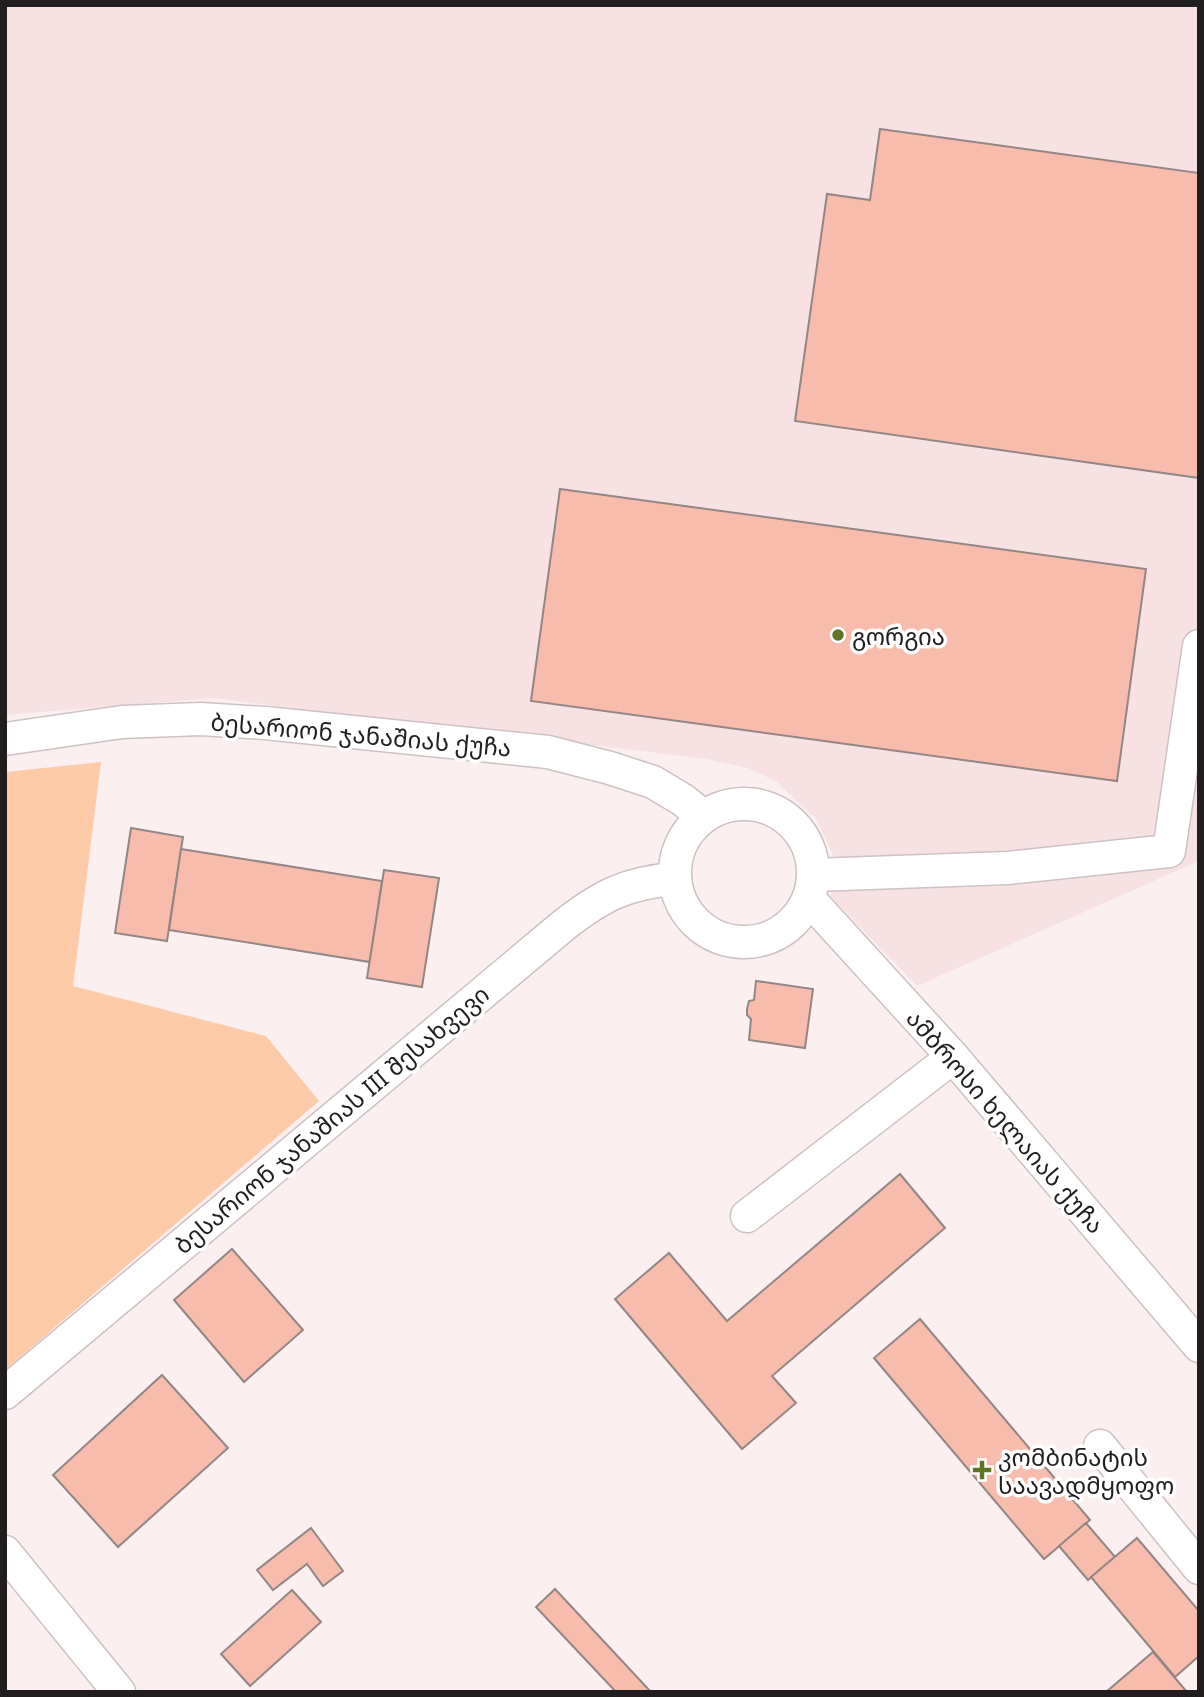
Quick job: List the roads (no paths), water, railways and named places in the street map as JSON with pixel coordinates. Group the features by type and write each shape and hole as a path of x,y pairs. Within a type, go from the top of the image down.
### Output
{"street":[{"path":"811,887 1169,851 1199,646"},
{"name":"ბესარიონ ჯანაშიას ქუჩა","path":"5,739 122,722 201,719 548,752 653,782 704,816"},
{"path":"734,804 758,805 780,814 798,830 810,851 811,887 797,918 779,934 757,942 734,943 712,935 693,921 680,902 674,879 677,855 687,833 704,816 718,808 734,804"},
{"name":"ბესარიონ ჯანაშიას III შესახვევი","path":"5,1393 591,904 644,881 674,879"},
{"name":"ამბროსი ხელაიას ქუჩა","path":"811,887 1199,1346"},
{"path":"747,1216 953,1057"},
{"path":"1100,1446 1199,1568"},
{"path":"5,1552 119,1692"}],"place":[{"name":"გორგია","path":"838,635"},
{"name":"კომბინატის საავადმყოფო","path":"982,1470"}]}
